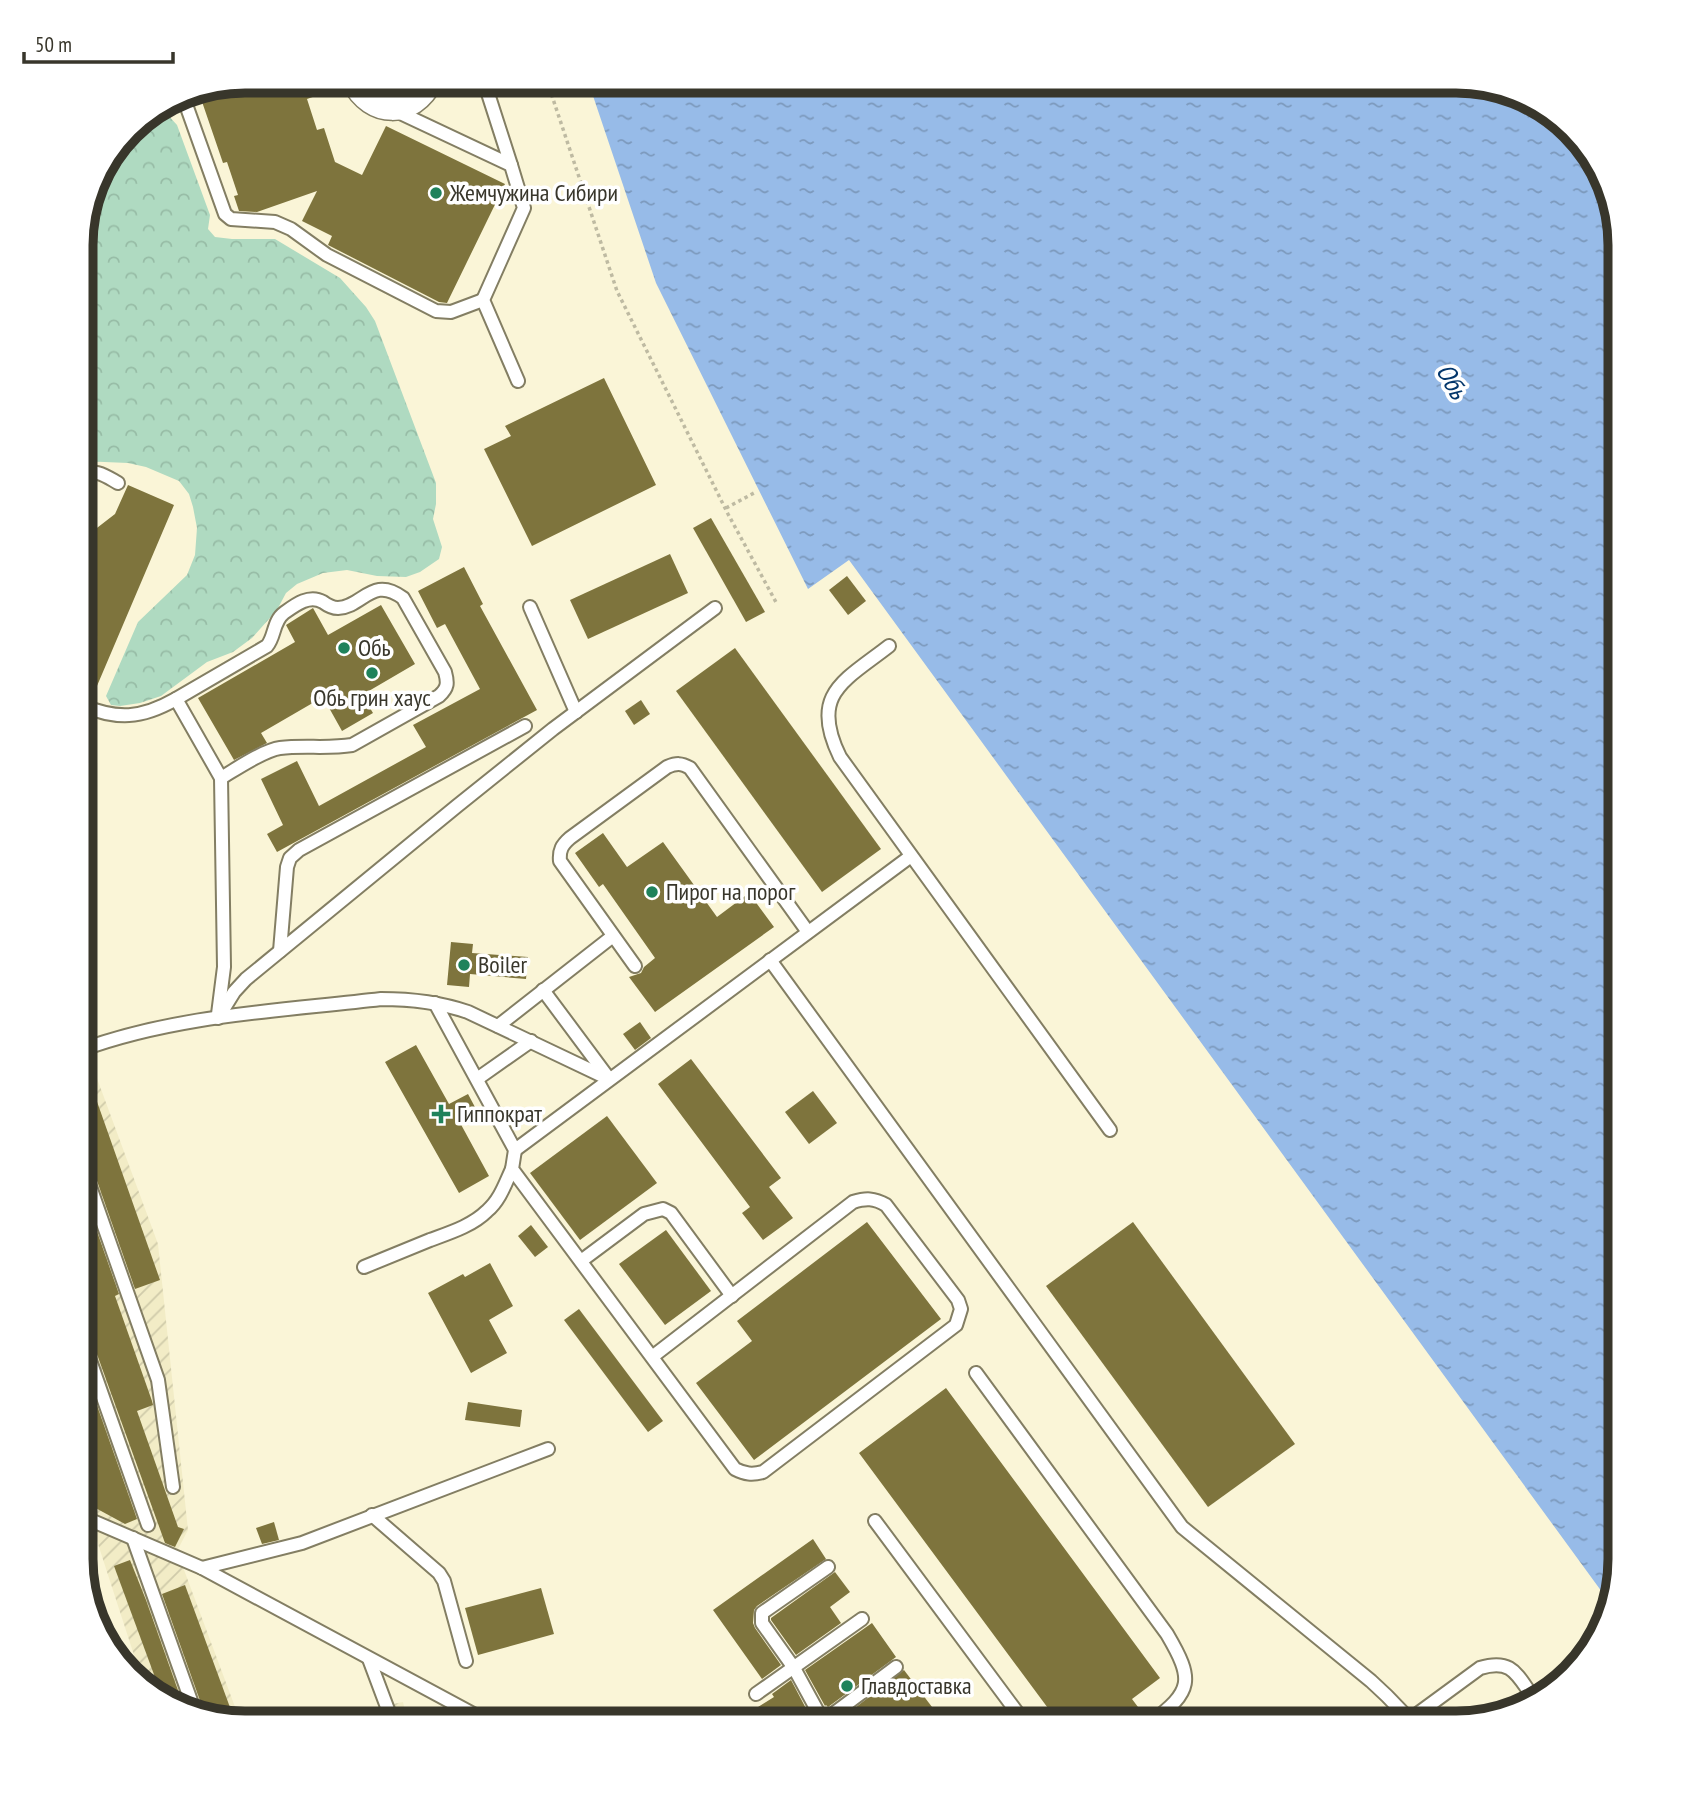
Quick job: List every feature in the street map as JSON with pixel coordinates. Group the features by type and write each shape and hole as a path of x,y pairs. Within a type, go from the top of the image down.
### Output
{"street":[{"path":"360,93 368,101 391,109 415,102 424,93"}],"lane":[{"path":"186,104 225,214 231,219 275,222 292,229 327,255 436,311 451,312 483,300 524,208 488,93"},
{"path":"391,109 512,165"},
{"path":"483,300 518,381"},
{"path":"93,472 118,483"},
{"path":"93,710 121,716 150,711 176,699 267,646 271,642 277,619 305,600 319,599 339,608 375,590 395,592 403,598 444,672 448,681 446,690 352,745 280,748 221,778"},
{"path":"530,607 576,712"},
{"path":"218,1018 234,992 246,979 519,756 715,608"},
{"path":"889,646 840,683 833,694 827,723 831,740 840,757 1110,1130"},
{"path":"176,699 221,778 223,967 218,1018"},
{"path":"280,951 290,858 299,850 525,726"},
{"path":"506,736 519,756"},
{"path":"635,966 561,861 559,852 570,838 667,767 677,763 690,768 808,932"},
{"path":"515,1150 911,856"},
{"path":"498,1026 613,936"},
{"path":"770,960 1182,1527 1371,1681 1399,1711"},
{"path":"543,990 609,1079"},
{"path":"93,1046 178,1023 381,999 435,1003 468,1012 609,1079"},
{"path":"364,1267 474,1221 495,1203 512,1169 515,1150 435,1003"},
{"path":"477,1079 531,1041"},
{"path":"512,1169 735,1469 745,1474 763,1472 956,1325 961,1309 958,1300 886,1205 865,1198 853,1202 652,1357"},
{"path":"93,1195 158,1380 173,1487"},
{"path":"581,1261 644,1214 663,1209 671,1213 732,1296"},
{"path":"93,1371 148,1525"},
{"path":"976,1373 1167,1634 1181,1658 1185,1678 1182,1694 1166,1711"},
{"path":"202,1568 302,1543 548,1449"},
{"path":"372,1515 439,1573 444,1581 466,1661"},
{"path":"93,1521 202,1568 464,1711"},
{"path":"875,1521 1015,1711"},
{"path":"133,1538 191,1701"},
{"path":"817,1711 794,1668 762,1623 762,1613 828,1567"},
{"path":"757,1694 862,1619"},
{"path":"369,1659 388,1711"},
{"path":"1423,1711 1480,1668 1492,1665 1503,1665 1514,1671 1530,1692"},
{"path":"839,1711 897,1667"}],"path":[{"path":"551,93 617,291 726,509 777,604"},
{"path":"726,509 754,493"}],"shaded area":[{"path":"93,1067 158,1244 188,1530 177,1551 236,1711 205,1706 177,1696 138,1668 93,1529"},
{"path":"403,1702 405,1711 358,1711"}],"green space":[{"path":"167,114 177,125 210,215 208,229 215,237 275,239 340,278 375,321 436,483 433,519 442,547 439,559 420,572 406,577 377,576 347,570 323,573 297,584 286,593 277,610 252,638 233,652 207,662 161,696 140,703 111,705 106,696 138,622 187,575 195,555 197,528 189,494 179,481 146,467 128,463 93,462 93,234 104,186 118,160 144,130"}],"water":[{"name":"Обь","path":"592,93 1467,93 1496,98 1524,108 1557,130 1583,160 1593,177 1603,205 1608,244 1608,1560 1604,1595 849,560 808,589 656,283"}],"building":[{"path":"234,93 324,93 307,99 317,130 324,128 335,162 362,175 386,126 505,184 447,303 439,302 328,245 332,236 302,221 317,191 257,212 239,211 234,196 238,195 227,162 223,163 201,100"},
{"path":"604,378 656,485 532,546 484,449 511,436 505,426"},
{"path":"128,485 174,505 94,693 93,531 115,514"},
{"path":"711,518 765,612 746,622 693,528"},
{"path":"670,554 688,593 588,639 570,600"},
{"path":"464,567 483,604 480,606 537,710 277,852 267,834 283,825 261,779 297,761 319,806 426,747 413,725 480,689 445,624 437,628 418,591"},
{"path":"847,576 866,601 848,615 829,590"},
{"path":"381,605 415,664 362,695 373,713 342,731 323,697 261,733 267,743 234,760 198,698 295,642 286,625 313,608 328,635"},
{"path":"735,648 881,849 822,892 676,691"},
{"path":"641,700 650,714 634,725 625,711"},
{"path":"603,833 627,867 663,842 717,917 749,893 774,927 655,1012 629,977 641,973 655,958 603,884 599,887 575,853"},
{"path":"451,942 473,944 472,953 528,957 526,979 470,974 469,987 447,985"},
{"path":"640,1022 651,1038 635,1050 623,1034"},
{"name":"Гиппократ","path":"416,1045 449,1104 468,1094 476,1109 458,1119 489,1176 459,1193 385,1062"},
{"path":"691,1059 781,1178 769,1187 793,1218 763,1240 742,1213 750,1207 658,1084"},
{"path":"93,1090 160,1280 135,1289 93,1169"},
{"path":"813,1091 837,1123 809,1144 785,1112"},
{"path":"607,1116 657,1183 580,1240 530,1173"},
{"path":"93,1220 119,1294 115,1296 153,1405 137,1411 178,1527 184,1529 175,1547 165,1543 93,1343"},
{"path":"867,1222 941,1319 754,1460 696,1383 752,1341 737,1321"},
{"path":"1133,1222 1295,1444 1208,1507 1046,1286"},
{"path":"531,1225 548,1247 535,1257 518,1236"},
{"path":"666,1230 711,1291 665,1325 619,1264"},
{"path":"490,1263 513,1306 489,1320 507,1353 471,1373 428,1293"},
{"path":"579,1309 663,1421 648,1432 564,1320"},
{"path":"946,1388 1160,1678 1132,1699 1141,1711 1050,1711 859,1453"},
{"path":"93,1394 137,1519 125,1524 93,1507"},
{"path":"468,1402 522,1410 520,1427 465,1420"},
{"path":"274,1522 279,1540 262,1544 256,1528"},
{"path":"813,1539 826,1559 754,1610 755,1628 781,1665 762,1679 713,1610"},
{"path":"130,1560 180,1697 158,1684 114,1566"},
{"path":"835,1572 850,1592 830,1607 841,1623 796,1655 771,1618"},
{"path":"185,1585 231,1710 202,1705 162,1594"},
{"path":"541,1588 554,1634 478,1655 465,1608"},
{"path":"872,1623 896,1657 828,1707 825,1706 805,1670"},
{"path":"904,1670 932,1707 927,1711 851,1711"},
{"path":"791,1680 807,1711 761,1711 758,1707 774,1697 772,1694"}],"place":[{"name":"Жемчужина Сибири","path":"436,193"},
{"name":"Обь","path":"344,648"},
{"name":"Обь грин хаус","path":"372,673"},
{"name":"Пирог на порог","path":"652,892"},
{"name":"Boiler","path":"464,965"},
{"name":"Гиппократ","path":"441,1114"},
{"name":"Главдоставка","path":"847,1686"}]}
